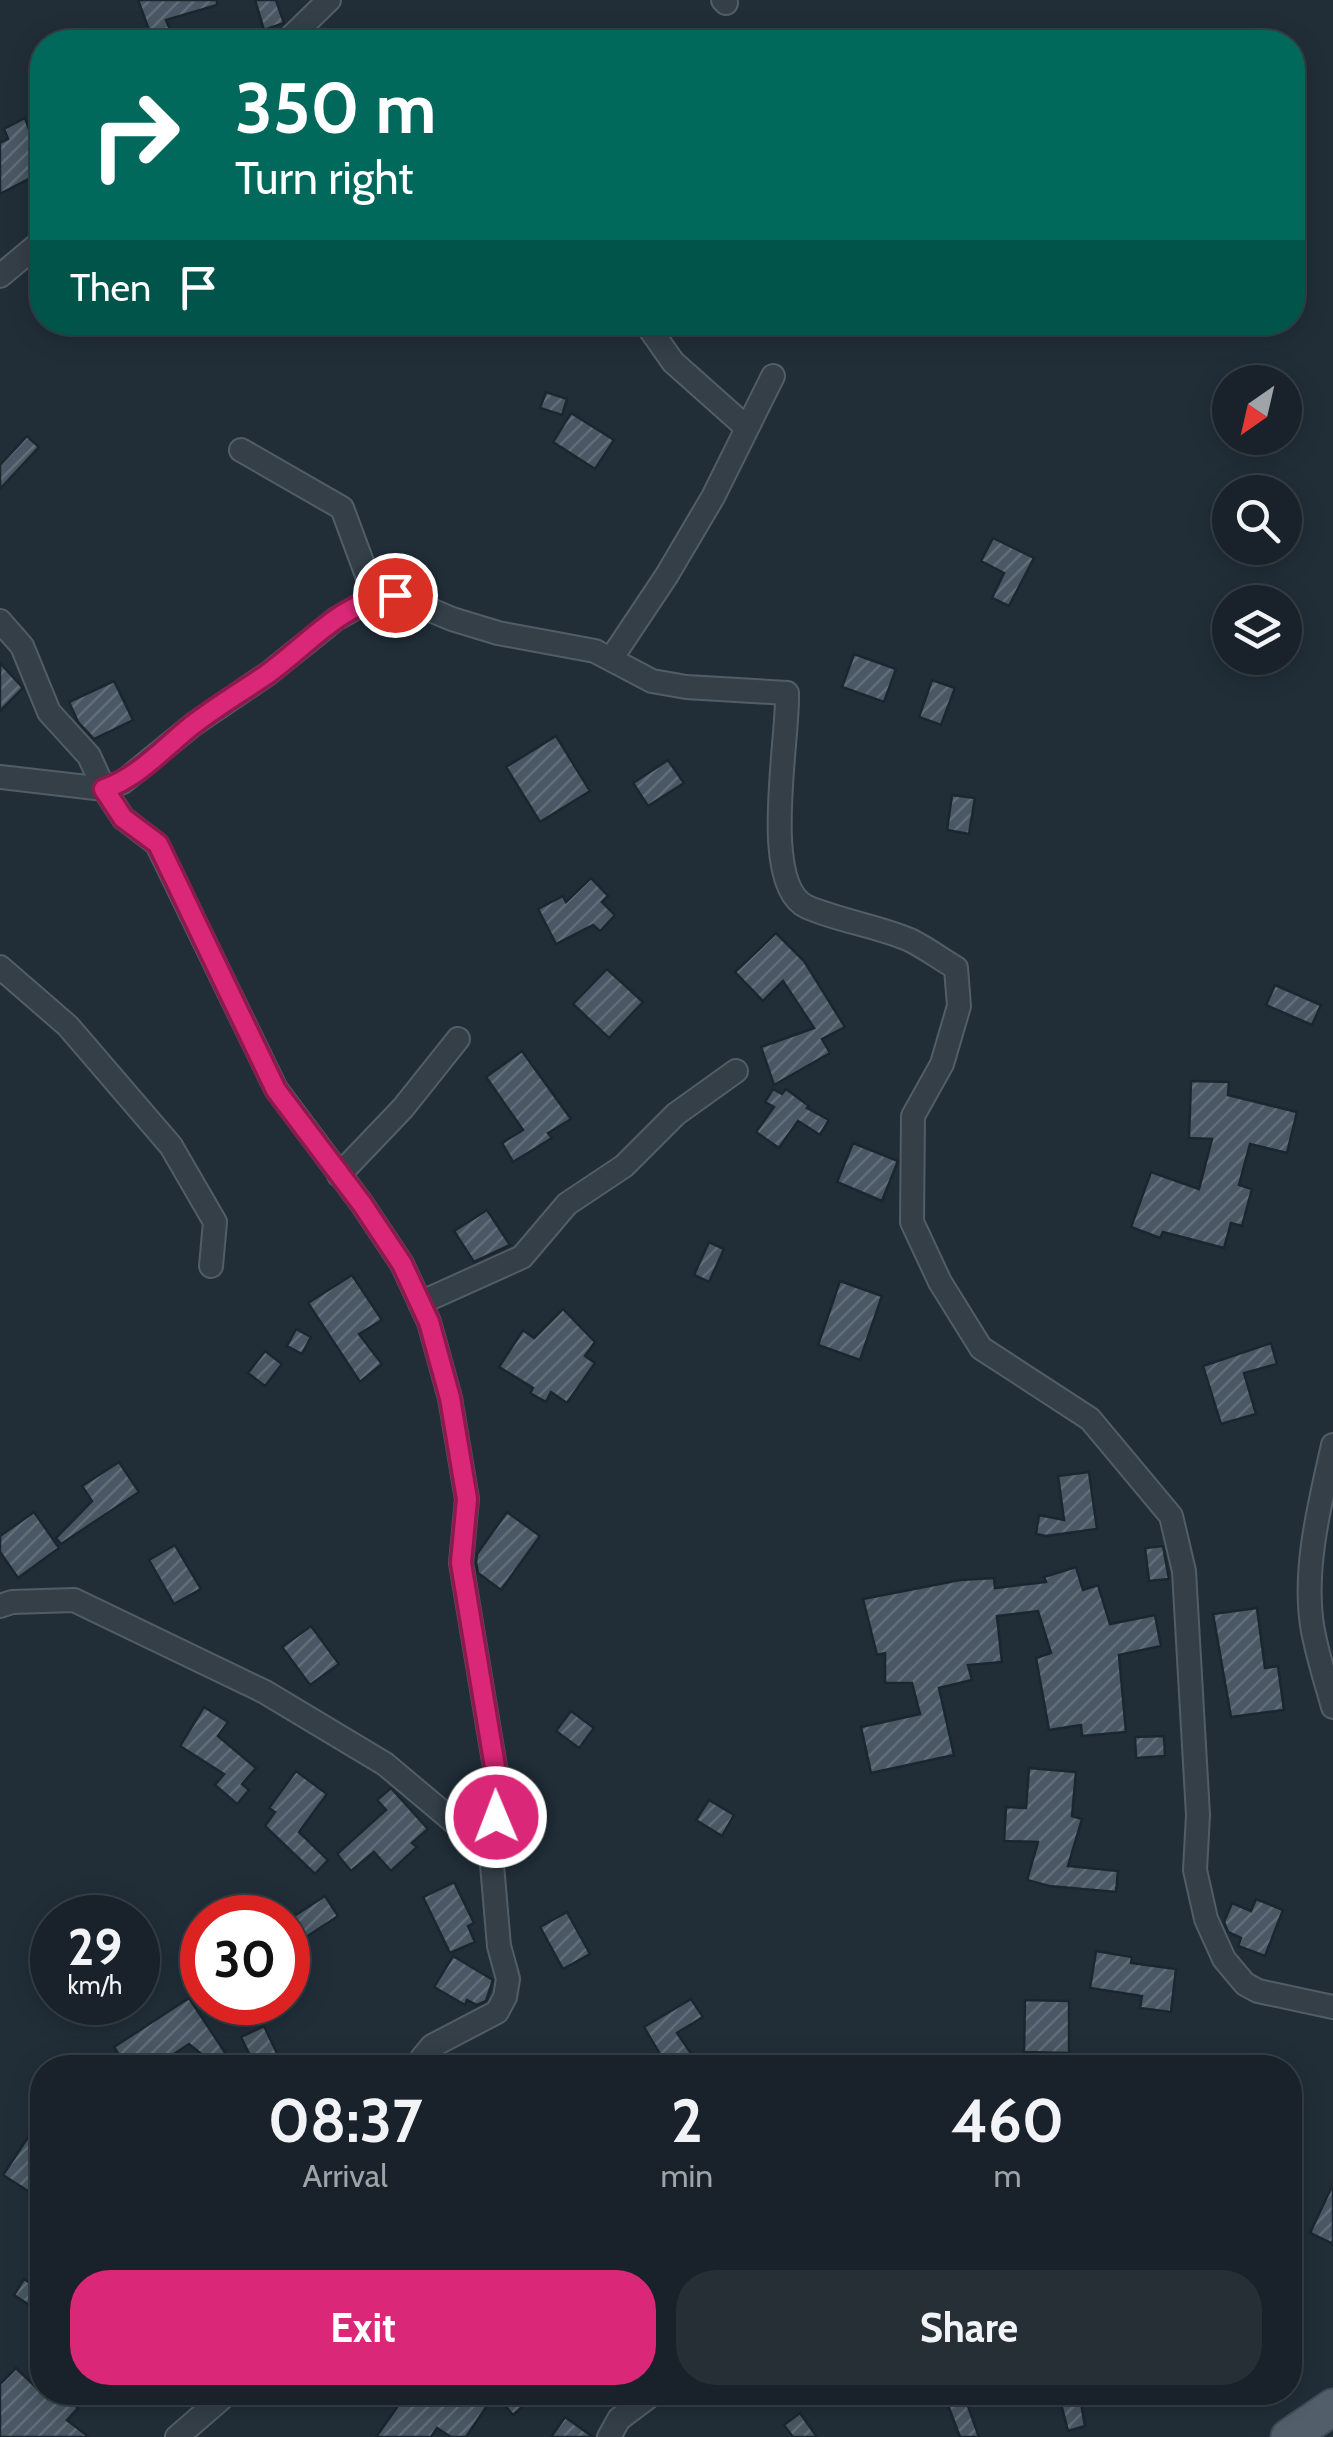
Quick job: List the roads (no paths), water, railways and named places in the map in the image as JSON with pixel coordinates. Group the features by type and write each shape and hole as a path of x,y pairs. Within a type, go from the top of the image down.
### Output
{"main road":[{"path":"1290,2437 1333,2407"}],"street":[{"path":"298,30 329,0"},
{"path":"0,276 30,251"},
{"path":"654,335 673,362 746,427"},
{"path":"611,659 686,544 773,376"},
{"path":"241,450 342,508 375,597"},
{"path":"0,777 104,789 123,782 336,619 375,597 395,595 498,632 595,650 652,680 686,687 786,693 787,724 778,789 785,881 802,905 910,940 956,968 959,1006 942,1064 913,1116 912,1222 940,1282 981,1348 1090,1419 1171,1516 1184,1570 1198,1815 1195,1870 1206,1920 1224,1959 1245,1984 1258,1991 1333,2007"},
{"path":"0,622 22,646 48,712 88,756 123,818 158,844 276,1090 402,1264 429,1322 450,1398 467,1499 461,1563 496,1773 491,1853 499,1946 508,1979 506,1997 497,2012 432,2046 424,2055"},
{"path":"0,967 68,1026 171,1146 215,1222 212,1266"},
{"path":"339,1175 458,1040"},
{"path":"420,1303 522,1258 566,1204 624,1166 676,1114 736,1071"},
{"path":"1333,1445 1322,1493 1312,1573 1312,1628 1333,1707"},
{"path":"0,1606 12,1602 74,1600 265,1692 384,1764 491,1853"},
{"path":"177,2437 214,2405"},
{"path":"608,2437 619,2419 638,2405"}]}
